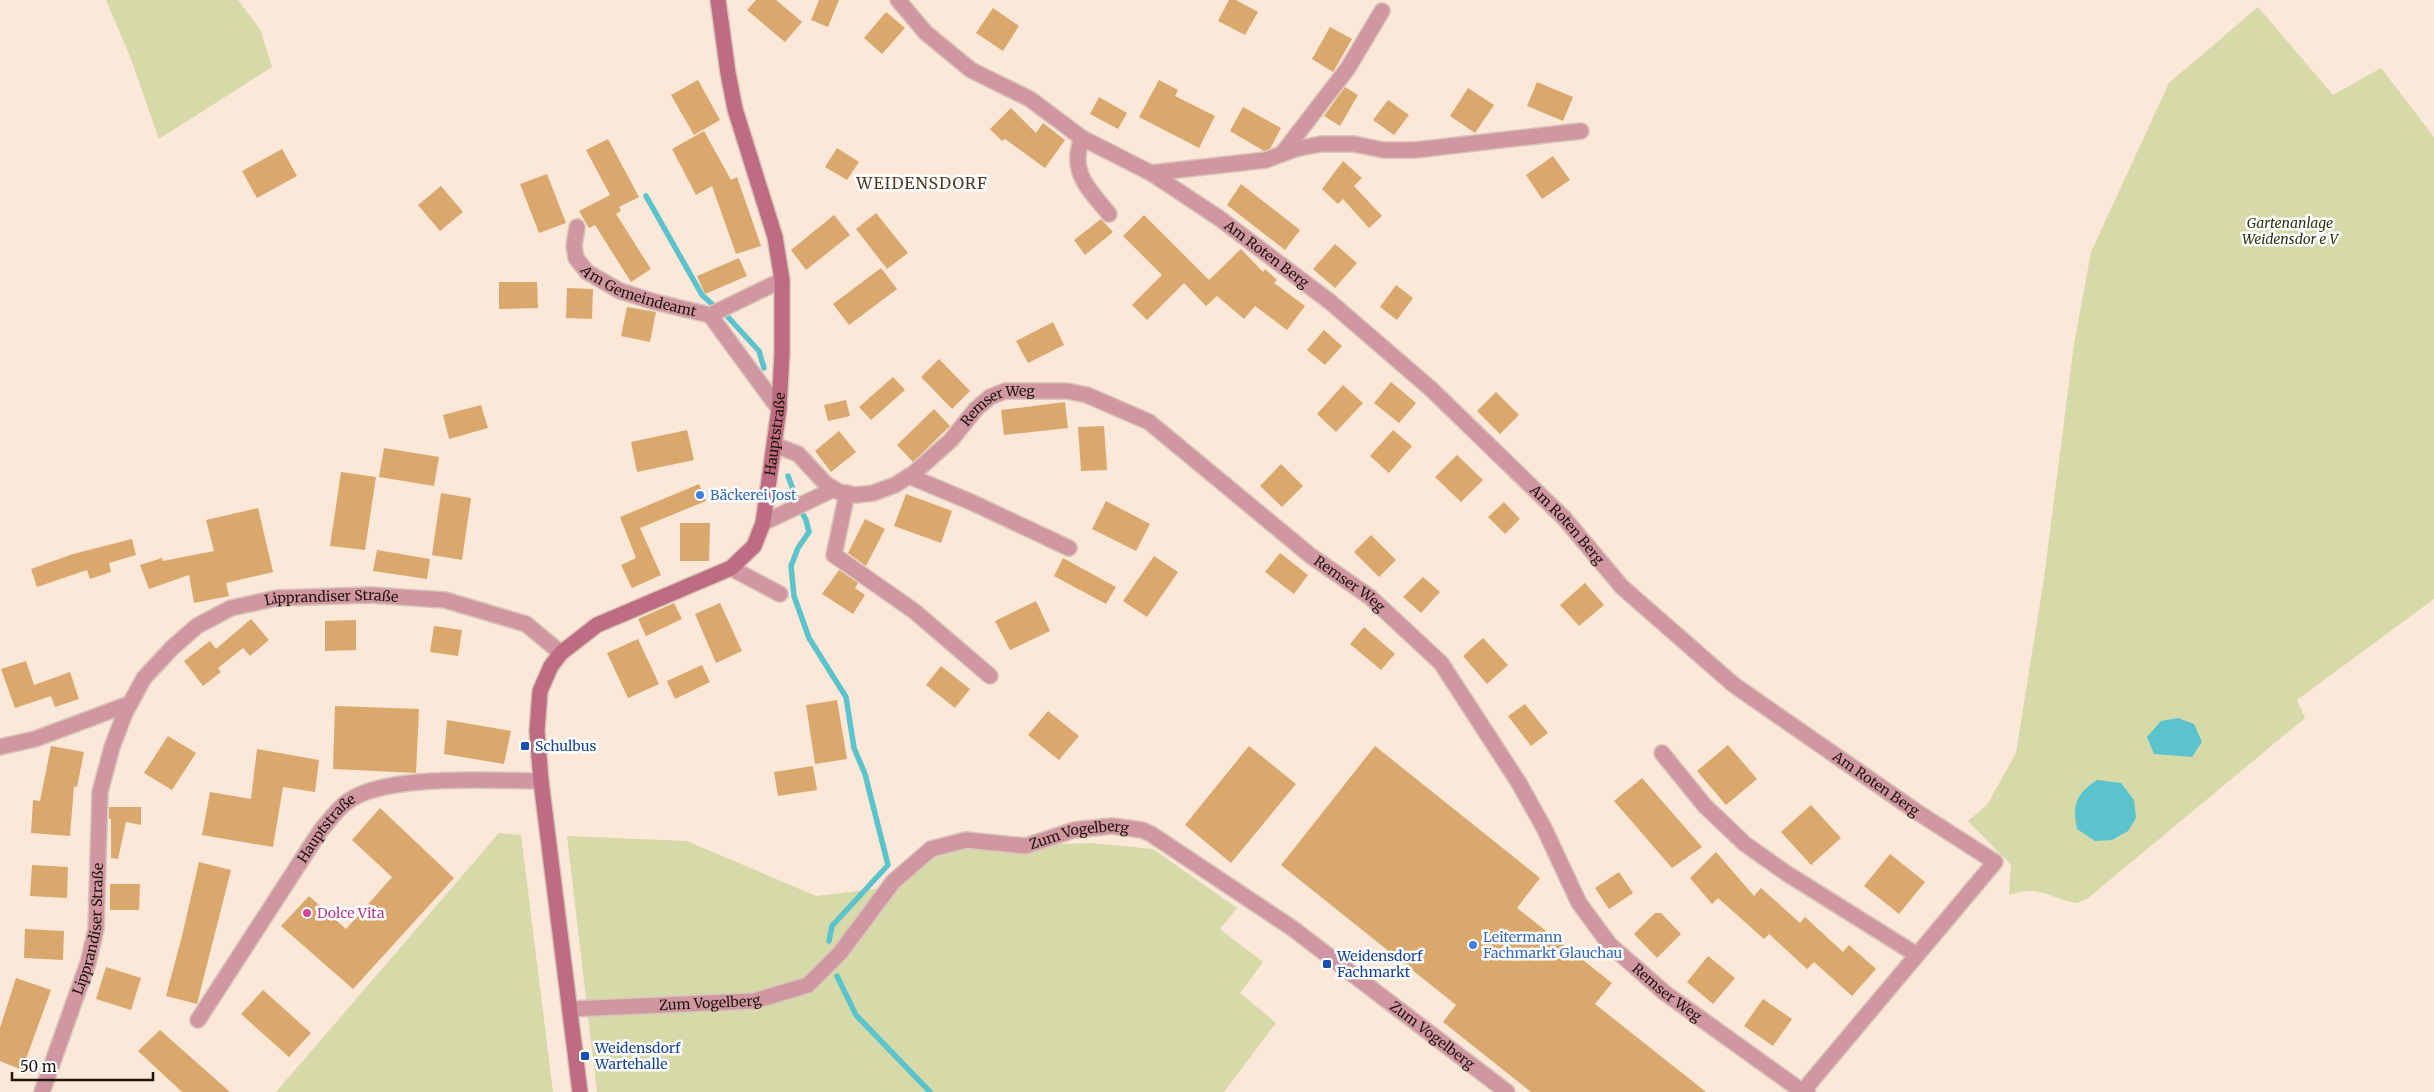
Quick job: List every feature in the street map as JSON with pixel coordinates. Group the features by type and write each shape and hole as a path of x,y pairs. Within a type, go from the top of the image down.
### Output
{"main road":[{"name":"Hauptstraße","path":"580,1092 541,781 537,731 540,691 551,666 561,653 597,625 730,568 754,546 763,523 779,409 782,353 782,280 775,237 735,109 718,0"}],"street":[{"name":"Am Roten Berg","path":"898,0 926,33 971,70 1030,99 1082,138 1151,173 1219,218 1328,301 1431,389 1564,518 1622,587 1734,685 1914,810 1995,862"},
{"path":"1282,154 1348,68 1382,11"},
{"path":"1151,173 1266,160 1321,144 1354,144 1383,150 1415,150 1582,131"},
{"path":"1082,138 1076,152 1081,175 1090,191 1109,214"},
{"name":"Am Gemeindeamt","path":"577,227 574,246 576,258 587,272 620,291 655,302 710,315 782,280"},
{"name":"Am Gemeindeamt","path":"710,315 779,409"},
{"name":"Remser Weg","path":"841,491 873,493 895,485 937,454 976,409 990,397 1005,391 1067,391 1087,395 1149,422 1311,556 1370,597 1441,663 1519,784 1544,828 1580,903 1610,945 1664,993 1805,1092 1808,1085 1841,1044 1995,862"},
{"path":"774,445 798,454 826,484 841,491"},
{"path":"909,476 1069,548"},
{"path":"763,523 841,491"},
{"path":"841,491 834,555 914,610 990,676"},
{"path":"730,568 780,594"},
{"name":"Lipprandiser Straße","path":"42,1092 88,963 94,937 100,792 112,747 129,704 144,678 156,664 197,626 231,608 277,598 370,596 445,600 526,624 561,653"},
{"path":"0,747 35,738 129,704"},
{"path":"1662,753 1705,806 1745,844 1786,873 1917,955"},
{"name":"Hauptstraße","path":"198,1020 321,830 346,802 366,791 405,782 541,781"},
{"name":"Zum Vogelberg","path":"571,1009 754,1001 808,985 840,953 893,882 931,850 966,840 1026,846 1074,830 1112,826 1142,830 1151,834 1292,928 1507,1092"}],"green space":[{"path":"106,0 238,0 260,29 272,67 159,139 131,59"},
{"name":"Gartenanlage Weidensdor e V","path":"2258,7 2333,95 2381,68 2434,137 2434,599 2297,700 2305,718 2087,899 2077,903 2037,891 2009,895 2011,865 1968,821 1987,805 2016,753 2044,578 2074,344 2091,252 2169,83"},
{"path":"499,833 521,835 553,1092 276,1092"},
{"path":"567,836 687,841 816,896 901,886 929,859 958,848 1091,843 1153,849 1237,908 1220,929 1263,962 1240,993 1276,1023 1224,1092 597,1092"}],"water":[{"path":"2178,718 2194,724 2202,742 2192,757 2154,754 2147,737 2161,721"},
{"path":"2097,780 2121,783 2134,800 2136,818 2128,831 2112,840 2095,841 2077,829 2075,813 2077,800 2084,790"}],"building":[{"path":"756,0 776,0 802,22 785,42 747,10"},
{"path":"819,0 839,0 828,27 811,20"},
{"path":"1229,0 1236,0 1258,12 1245,35 1218,21"},
{"path":"993,8 1019,26 1003,51 976,33"},
{"path":"886,12 905,28 882,54 864,38"},
{"path":"1330,27 1352,39 1333,72 1312,59"},
{"path":"698,80 720,120 694,135 671,95"},
{"path":"1159,80 1178,90 1175,96 1215,116 1199,148 1139,117"},
{"path":"1537,82 1573,97 1563,121 1527,106"},
{"path":"1345,87 1358,95 1340,126 1324,116"},
{"path":"1468,88 1494,105 1475,133 1450,116"},
{"path":"1099,97 1127,113 1118,129 1090,114"},
{"path":"1388,100 1409,115 1394,135 1373,120"},
{"path":"1243,107 1281,128 1270,149 1264,151 1230,131"},
{"path":"1011,108 1036,133 1043,123 1065,140 1045,168 1005,139 1002,141 990,129"},
{"path":"704,131 731,180 737,177 761,246 736,254 712,186 696,195 672,149"},
{"path":"608,139 639,197 619,207 621,211 616,214 651,269 631,282 595,225 589,228 579,211 610,195 586,150"},
{"path":"837,148 859,162 847,180 825,167"},
{"path":"282,149 297,176 257,198 242,171"},
{"path":"1553,156 1570,180 1542,199 1526,175"},
{"path":"1343,161 1362,178 1354,186 1382,216 1369,228 1343,199 1338,204 1322,189"},
{"path":"547,174 566,223 539,233 520,184"},
{"path":"1241,184 1300,230 1285,250 1227,205"},
{"path":"441,186 463,212 440,231 418,205"},
{"path":"876,213 908,253 887,269 856,229"},
{"path":"834,215 850,235 806,270 791,250"},
{"path":"1144,215 1209,280 1241,249 1263,272 1265,269 1277,280 1274,283 1305,306 1287,330 1255,306 1244,319 1217,296 1206,306 1184,283 1147,320 1132,305 1162,275 1123,236"},
{"path":"1101,219 1113,232 1085,255 1074,240"},
{"path":"1335,244 1357,263 1335,288 1313,269"},
{"path":"739,258 747,276 705,294 697,276"},
{"path":"881,268 897,289 849,325 833,304"},
{"path":"499,282 537,282 538,308 499,309"},
{"path":"1396,285 1413,298 1397,320 1380,307"},
{"path":"567,288 593,289 592,319 566,318"},
{"path":"627,307 656,312 650,342 621,336"},
{"path":"1053,322 1064,345 1028,363 1016,341"},
{"path":"1324,330 1342,346 1325,365 1307,350"},
{"path":"939,359 970,391 952,409 921,377"},
{"path":"893,377 905,390 871,420 859,407"},
{"path":"1391,382 1416,403 1399,423 1374,403"},
{"path":"1343,385 1363,403 1336,432 1317,414"},
{"path":"1496,392 1519,415 1500,434 1477,411"},
{"path":"846,400 850,416 828,421 824,405"},
{"path":"1065,402 1068,428 1004,435 1001,410"},
{"path":"481,405 488,428 449,439 443,415"},
{"path":"934,409 950,426 913,462 897,445"},
{"path":"1104,426 1107,470 1081,471 1078,427"},
{"path":"687,430 694,460 637,472 631,442"},
{"path":"1393,430 1412,446 1389,473 1370,456"},
{"path":"839,431 856,452 831,472 815,451"},
{"path":"384,448 439,457 434,486 379,477"},
{"path":"1457,455 1483,480 1461,502 1435,477"},
{"path":"1281,464 1303,486 1282,507 1260,486"},
{"path":"341,472 376,477 365,550 330,546"},
{"path":"699,484 706,501 640,528 661,575 632,588 621,565 636,558 620,517"},
{"path":"441,493 471,498 462,560 432,555"},
{"path":"906,494 952,511 941,543 894,526"},
{"path":"1106,501 1150,524 1136,551 1092,529"},
{"path":"1504,502 1520,519 1505,534 1488,517"},
{"path":"258,508 273,572 226,583 229,596 194,603 189,575 149,589 140,565 162,558 163,561 214,551 206,520"},
{"path":"865,519 885,529 866,566 848,553"},
{"path":"680,523 710,523 709,561 680,561"},
{"path":"1371,535 1396,560 1379,577 1354,552"},
{"path":"132,539 136,555 109,563 111,572 90,579 87,570 37,587 31,569 73,554"},
{"path":"377,550 430,559 427,579 373,571"},
{"path":"1280,553 1308,575 1294,594 1265,572"},
{"path":"1154,556 1178,572 1147,617 1123,601"},
{"path":"1063,558 1116,587 1106,604 1054,576"},
{"path":"839,570 858,583 855,588 865,595 853,614 822,594"},
{"path":"1423,577 1440,592 1421,613 1403,597"},
{"path":"1585,583 1604,605 1579,626 1560,605"},
{"path":"1036,601 1050,631 1010,650 995,621"},
{"path":"674,603 682,619 646,636 638,619"},
{"path":"720,603 742,651 716,663 695,614"},
{"path":"251,619 269,640 250,656 243,648 218,668 221,672 203,686 184,661 210,641 216,649"},
{"path":"356,620 356,650 325,651 325,621"},
{"path":"434,626 462,630 458,656 430,652"},
{"path":"1364,627 1395,654 1381,670 1350,644"},
{"path":"1483,638 1508,665 1487,684 1463,656"},
{"path":"638,639 659,684 628,698 607,653"},
{"path":"26,661 34,685 70,672 79,699 55,707 51,696 15,708 1,669"},
{"path":"702,665 710,682 675,699 667,681"},
{"path":"941,666 970,689 955,708 926,685"},
{"path":"837,700 847,759 815,764 806,705"},
{"path":"1525,704 1548,733 1531,746 1508,716"},
{"path":"335,706 419,709 416,773 333,769"},
{"path":"1048,711 1079,736 1059,760 1028,735"},
{"path":"447,720 511,731 504,764 444,754"},
{"path":"168,736 196,753 172,790 144,773"},
{"path":"1728,745 1757,779 1726,805 1697,771"},
{"path":"51,746 84,752 77,787 74,786 70,836 31,833 33,800 40,801"},
{"path":"1249,746 1296,784 1231,863 1185,825"},
{"name":"Leitermann Fachmarkt Glauchau","path":"1375,746 1540,878 1517,908 1612,983 1595,1004 1706,1092 1531,1092 1443,1022 1456,1005 1281,865"},
{"path":"257,749 319,760 315,792 283,787 273,847 202,835 210,792 251,799"},
{"path":"813,766 817,790 778,796 774,772"},
{"path":"1642,778 1702,847 1672,868 1614,801"},
{"path":"1811,805 1841,838 1811,865 1781,832"},
{"path":"109,807 141,807 141,825 126,822 118,859 111,858 111,819 109,819"},
{"path":"380,808 454,878 353,989 281,926 309,896 346,929 392,877 352,840"},
{"path":"1716,852 1754,896 1761,888 1800,923 1805,917 1843,952 1849,945 1876,969 1852,996 1814,962 1807,969 1769,934 1764,939 1718,898 1712,904 1690,878"},
{"path":"1890,854 1925,882 1899,914 1864,886"},
{"path":"199,862 231,870 197,1004 166,996"},
{"path":"32,865 68,867 67,898 30,896"},
{"path":"1619,872 1633,893 1609,909 1595,888"},
{"path":"110,884 140,884 139,910 110,910"},
{"path":"1655,913 1661,913 1681,934 1657,958 1634,934"},
{"path":"25,929 64,931 63,960 24,958"},
{"path":"1708,956 1735,978 1713,1004 1687,982"},
{"path":"106,967 141,978 131,1010 96,999"},
{"path":"16,978 51,990 22,1070 0,1061 0,1028"},
{"path":"263,990 311,1033 289,1057 241,1014"},
{"path":"1763,999 1792,1019 1773,1046 1744,1026"},
{"path":"160,1030 230,1092 182,1092 138,1051"}],"waterway":[{"path":"646,196 702,295 712,304"},
{"path":"727,316 759,351 764,368"},
{"path":"788,476 797,500"},
{"path":"800,509 806,520 809,532 798,548 791,566 794,596 809,638 846,697 854,748 865,774 888,865 832,926 829,941"},
{"path":"837,976 856,1015 930,1092"}],"place":[{"name":"Bäckerei Jost","path":"700,495"},
{"name":"Schulbus","path":"525,746"},
{"name":"Dolce Vita","path":"307,913"},
{"name":"Leitermann Fachmarkt Glauchau","path":"1473,945"},
{"name":"Weidensdorf Fachmarkt","path":"1327,964"},
{"name":"Weidensdorf Wartehalle","path":"585,1056"}],"district":[{"name":"WEIDENSDORF","path":"922,183"}]}
